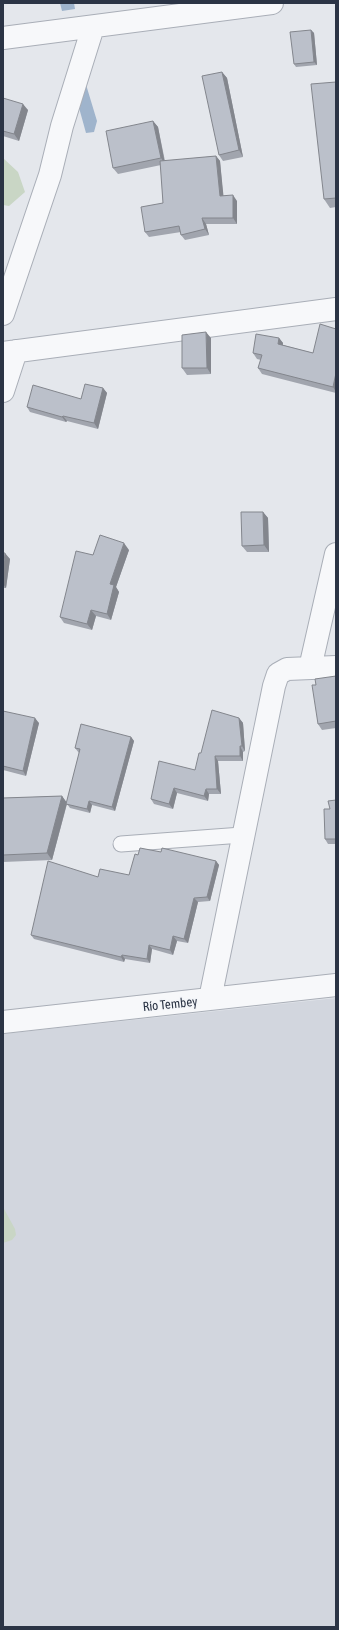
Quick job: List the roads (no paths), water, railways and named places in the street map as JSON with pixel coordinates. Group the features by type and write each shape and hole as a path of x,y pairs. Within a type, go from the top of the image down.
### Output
{"street":[{"path":"3,38 272,3"},
{"path":"3,314 50,175 62,126 93,27"},
{"path":"3,391 9,352 336,310"},
{"path":"310,668 336,554"},
{"path":"210,1000 242,835 274,686 278,674 287,668 336,667"},
{"name":"Río Tembey","path":"3,1022 336,985"}],"lane":[{"path":"121,844 242,835"}],"water":[{"path":"60,3 74,3 75,9 62,11"},
{"path":"78,51 81,68 97,121 94,132 86,133 72,74 72,54"}]}
